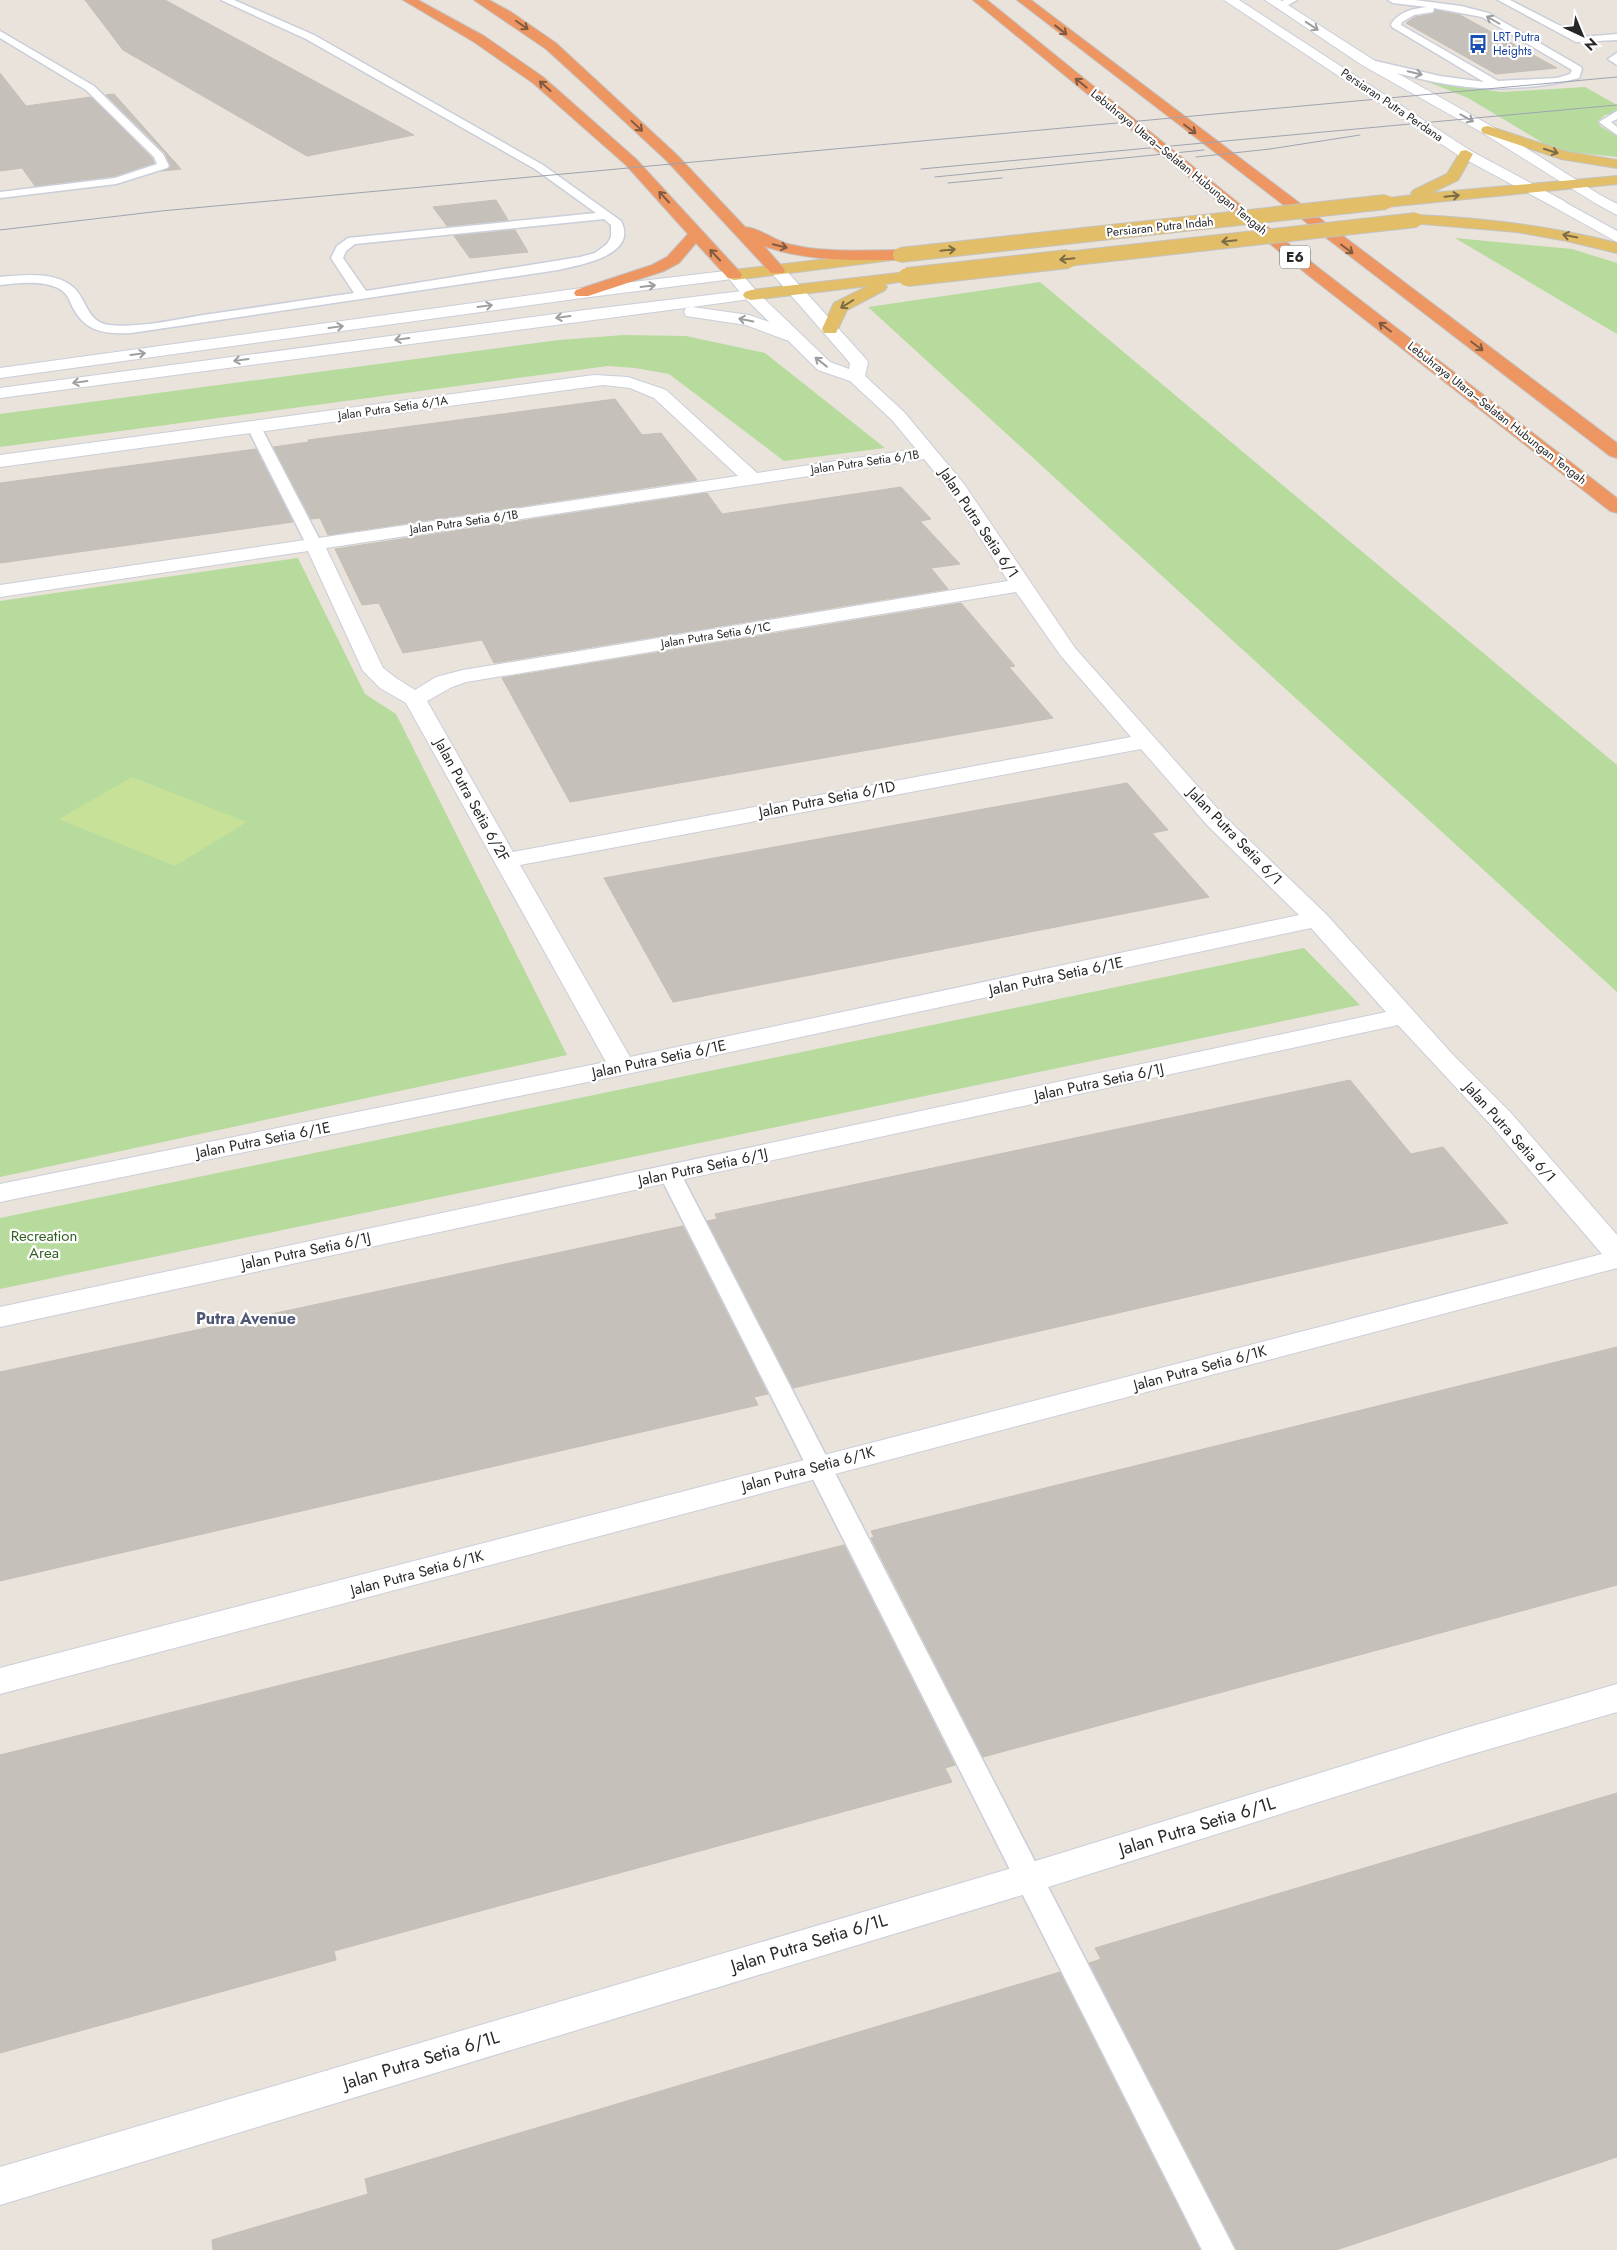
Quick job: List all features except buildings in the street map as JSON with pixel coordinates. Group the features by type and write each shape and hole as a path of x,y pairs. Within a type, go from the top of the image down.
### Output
{"highway":[{"path":"409,0 479,39 538,80 631,162 734,276"},
{"path":"480,0 507,15 551,46 672,158 777,270"},
{"name":"Lebuhraya Utara–Selatan Hubungan Tengah","path":"979,0 1314,272 1617,507"},
{"name":"E6","path":"1023,0 1617,452"},
{"path":"736,225 767,242 785,247 836,254 900,255"},
{"path":"582,293 658,268 673,260 683,251 696,234"}],"main road":[{"path":"1488,130 1566,156 1617,164"},
{"path":"1386,202 1444,183 1459,170 1466,154"},
{"name":"Persiaran Putra Indah","path":"734,276 900,255 1386,202 1617,180"},
{"path":"1530,208 1617,198"},
{"name":"Persiaran Putra Indah","path":"751,295 1502,211"},
{"path":"1416,220 1509,226 1586,239 1617,248"},
{"path":"830,329 840,307 868,291 907,277"}],"street":[{"name":"Persiaran Putra Perdana","path":"1230,0 1466,154 1617,237"},
{"name":"Persiaran Putra Perdana","path":"1281,2 1367,62 1488,130 1617,210"},
{"path":"3,364 90,360 582,293 734,276 824,366 856,377 859,362 777,270"},
{"path":"0,393 585,314 751,295"},
{"path":"585,314 685,312 749,320 792,336"},
{"name":"Jalan Putra Setia 6/1","path":"856,377 898,416 957,488 1068,652 1216,821 1317,919 1446,1063 1501,1119 1617,1253"},
{"name":"Jalan Putra Setia 6/1A","path":"0,461 594,380 625,380 660,394 752,478"},
{"path":"0,387 20,390"},
{"name":"Jalan Putra Setia 6/1B","path":"0,591 929,453"},
{"name":"Jalan Putra Setia 6/2F","path":"314,544 374,671 388,683 415,699 622,1067"},
{"name":"Jalan Putra Setia 6/1C","path":"415,699 444,682 463,676 1021,585"},
{"name":"Jalan Putra Setia 6/1D","path":"506,860 1147,741"},
{"name":"Jalan Putra Setia 6/1E","path":"0,1193 622,1067 1317,919"},
{"name":"Jalan Putra Setia 6/1J","path":"0,1317 1405,1016"},
{"name":"Jalan Putra Setia 6/1K","path":"0,1681 1617,1259"},
{"name":"Jalan Putra Setia 6/1L","path":"0,2186 1029,1878 1462,1743 1617,1698"}],"lane":[{"path":"0,281 19,278 55,283 68,289 80,311 94,325 123,329 152,327 514,274 587,259 610,250 617,239 617,224 539,167 310,37 226,0"},
{"path":"1367,62 1464,83 1496,84 1557,81 1575,76 1577,69 1485,15 1461,9 1393,0"},
{"path":"1503,0 1580,40 1617,37"},
{"path":"1461,9 1426,10 1401,17 1396,24 1397,27 1496,84"},
{"path":"0,34 90,88 160,156 163,166 116,181 0,195"},
{"path":"1617,56 1613,58 1617,62"},
{"path":"1617,114 1604,122 1617,132"},
{"path":"362,295 338,258 341,249 352,241 607,215"},
{"path":"254,427 314,544"},
{"path":"670,1174 1219,2250"}],"green space":[{"path":"1411,75 1455,85 1501,92 1585,87 1617,105 1617,113 1605,115 1598,121 1600,126 1617,136 1617,157 1571,152 1543,143 1468,98"},
{"path":"1455,238 1572,249 1617,263 1617,334"},
{"path":"1040,282 1617,765 1617,992 868,307"},
{"path":"624,335 686,336 765,353 885,448 784,461 669,374 635,368 608,366 0,447 0,414 559,340"},
{"path":"298,558 365,694 396,714 567,1055 0,1177 0,601"},
{"path":"132,777 247,822 175,866 59,819"},
{"name":"Recreation Area","path":"1304,948 1360,1005 0,1289 0,1218"}],"tram line":[{"path":"0,230 161,211 1617,77"},
{"path":"921,169 1617,105"},
{"path":"1196,157 1270,149 1360,135"},
{"path":"935,177 1204,150"},
{"path":"948,183 1002,178"}],"place":[{"name":"LRT Putra Heights","path":"1478,44"}],"district":[{"name":"Putra Avenue","path":"246,1318"}]}
